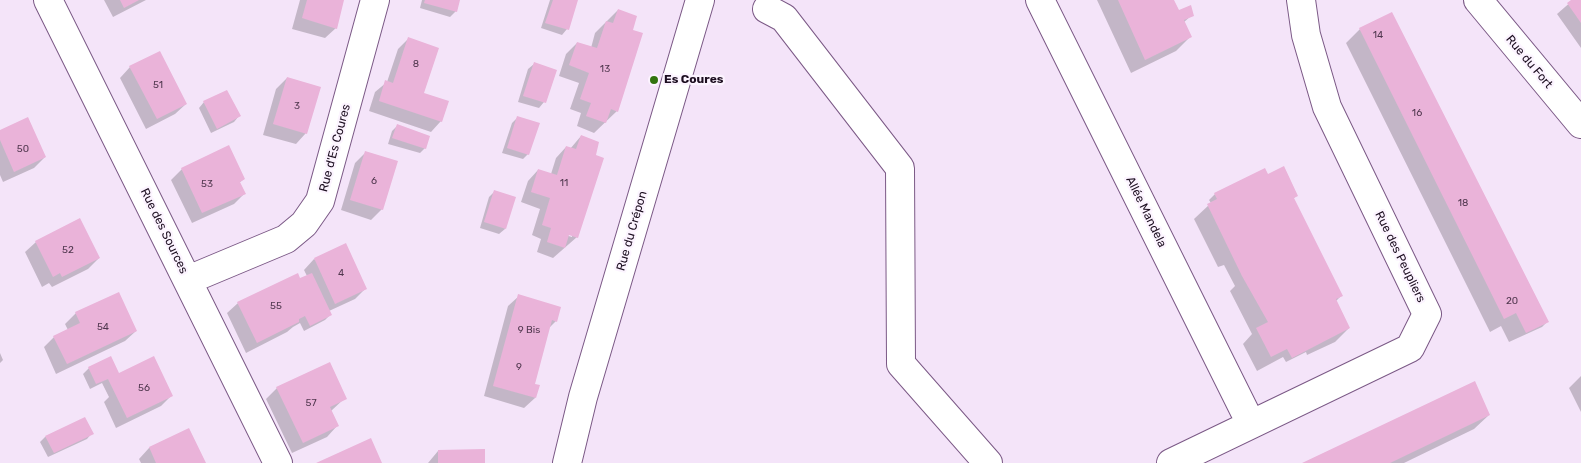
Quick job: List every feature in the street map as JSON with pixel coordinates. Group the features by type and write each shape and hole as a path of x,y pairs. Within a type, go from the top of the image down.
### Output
{"street":[{"name":"Rue des Sources","path":"48,0 278,463"},
{"name":"Rue d'Es Coures","path":"188,280 286,239 304,224 320,201 375,0"},
{"name":"Rue du Crépon","path":"567,463 583,397 700,0"},
{"name":"Allée Mandela","path":"1040,0 1251,424"},
{"name":"Rue des Peupliers","path":"1171,463 1410,348 1427,314 1327,107 1306,35 1301,0"},
{"name":"Rue du Fort","path":"1478,0 1581,124"},
{"path":"767,9 784,18 900,168 901,364 988,463"}],"building":[{"path":"120,0 139,0 124,8"},
{"path":"307,0 344,0 337,29 302,18"},
{"path":"425,0 460,0 457,12 424,3"},
{"path":"553,0 578,0 569,30 545,23"},
{"path":"1118,0 1174,0 1179,10 1191,5 1194,16 1184,20 1192,37 1145,60"},
{"path":"1571,0 1581,0 1581,23 1567,3"},
{"path":"618,9 637,16 633,30 643,33 618,112 611,109 606,123 586,116 591,103 580,99 589,73 569,65 577,42 597,48 606,21 613,23"},
{"path":"1392,12 1549,322 1526,333 1516,313 1504,319 1359,28"},
{"path":"408,37 439,48 424,93 449,101 442,122 379,101 385,80 393,83"},
{"path":"160,51 187,104 157,119 129,66"},
{"path":"534,62 557,70 546,103 523,96"},
{"path":"287,77 321,87 307,134 273,124"},
{"path":"227,90 241,116 217,129 203,101"},
{"path":"517,116 540,123 529,155 507,148"},
{"path":"28,117 46,157 14,172 0,140 0,130"},
{"path":"397,124 430,136 426,149 392,138"},
{"path":"581,135 599,142 596,155 604,158 578,238 569,235 565,248 547,242 551,228 542,225 550,198 531,192 538,169 557,175 566,146 576,149"},
{"path":"229,145 245,179 240,182 246,194 202,213 181,168"},
{"path":"365,151 398,161 383,210 350,200"},
{"path":"1284,166 1298,196 1294,198 1343,296 1336,299 1350,328 1292,358 1287,349 1271,357 1256,328 1268,322 1242,276 1207,204 1217,199 1214,193 1265,168 1268,174"},
{"path":"494,190 516,197 506,229 484,222"},
{"path":"80,218 100,258 62,277 60,273 53,277 35,241"},
{"path":"346,243 367,289 335,304 314,258"},
{"path":"298,273 300,278 312,273 332,315 310,326 305,316 299,319 299,322 257,343 237,302"},
{"path":"119,292 137,331 67,364 53,336 80,323 75,312"},
{"path":"518,294 561,307 557,322 552,320 535,384 540,385 536,398 493,386"},
{"path":"111,356 119,373 154,356 173,396 127,418 108,379 96,384 88,367"},
{"path":"330,362 347,399 330,407 339,426 303,443 276,387"},
{"path":"1475,381 1490,415 1390,463 1302,463"},
{"path":"85,417 94,434 54,453 45,436"},
{"path":"189,428 206,463 156,463 149,447"},
{"path":"371,438 382,463 316,463"},
{"path":"485,449 485,463 438,463 438,450"}],"place":[{"name":"Es Coures","path":"654,80"}]}
